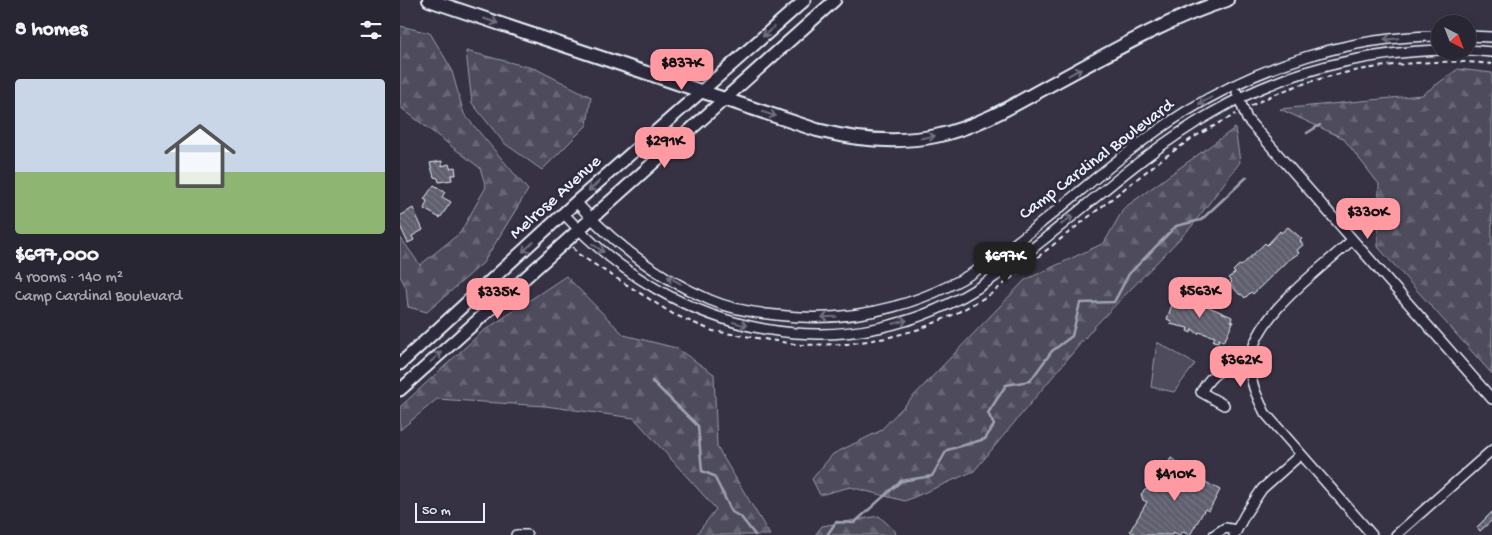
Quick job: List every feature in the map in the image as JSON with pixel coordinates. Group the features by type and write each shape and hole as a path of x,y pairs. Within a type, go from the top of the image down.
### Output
{"highway":[{"path":"428,0 722,100 817,130 856,138 892,141 936,136 986,120 1145,34 1179,18 1227,0"}],"main road":[{"name":"Melrose Avenue","path":"400,364 576,202 805,0"},
{"path":"400,390 835,0"}],"street":[{"path":"1476,36 1492,37"},
{"name":"Camp Cardinal Boulevard","path":"576,202 590,218 646,264 710,300 748,312 799,318 850,317 899,306 935,293 998,256 1148,137 1185,112 1235,85 1276,67 1323,52 1370,41 1431,37"},
{"name":"Camp Cardinal Boulevard","path":"564,214 590,242 645,281 683,305 715,317 764,330 808,334 847,334 880,328 934,311 957,300 990,280 1145,158 1212,113 1240,98 1284,78 1326,65 1371,57 1431,51"},
{"path":"1476,51 1492,52"},
{"path":"1235,85 1248,119 1492,399"},
{"path":"1352,240 1275,310 1258,333 1250,362 1254,390 1265,413 1372,535"},
{"path":"1224,405 1201,392 1204,387 1217,371 1250,362"},
{"path":"1396,535 1492,450"},
{"path":"1214,535 1225,528 1235,533 1262,489 1300,455"},
{"path":"516,535 527,535"}],"green space":[{"path":"400,26 430,33 451,68 464,114 528,190 483,263 427,312 408,307 406,287 400,276 400,237 420,265 460,233 486,187 480,168 400,107"},
{"path":"466,51 536,69 591,97 587,125 542,170 504,143 472,103"},
{"path":"1458,69 1492,73 1492,374 1378,247 1379,184 1343,138 1280,109 1422,95"},
{"path":"1235,128 1240,162 1192,226 1095,326 974,471 905,501 850,487 820,495 812,479 833,454 880,431 1025,280 1104,243 1124,208"},
{"path":"566,276 624,335 676,348 714,374 717,447 770,535 696,535 716,509 634,418 545,406 437,399 400,430 400,407 482,332"},
{"path":"1157,342 1195,364 1174,392 1151,387"},
{"path":"879,516 895,531 896,535 815,535 822,526"}],"building":[{"path":"442,161 442,166 449,164 450,168 455,167 456,175 451,175 452,180 439,182 438,178 434,177 430,163"},
{"path":"434,185 445,192 442,197 451,202 440,218 424,209 427,201 424,199"},
{"path":"413,208 423,230 412,236 414,240 408,243 400,226 400,216"},
{"path":"1288,227 1302,239 1300,241 1303,245 1297,250 1299,253 1286,262 1253,294 1251,292 1245,298 1240,295 1230,284 1232,282 1228,278 1235,273 1233,271 1239,265 1241,266 1265,243 1267,245 1280,231 1281,233"},
{"path":"1175,296 1183,300 1184,297 1232,317 1231,321 1233,322 1226,338 1223,341 1219,339 1218,342 1213,341 1215,337 1199,332 1198,334 1192,329 1191,333 1187,331 1188,328 1170,324 1171,321 1167,319"},
{"path":"1171,458 1182,465 1184,463 1190,464 1193,467 1193,471 1204,477 1202,480 1220,490 1209,511 1205,509 1190,535 1183,532 1179,535 1173,532 1172,535 1137,535 1130,531 1147,502 1143,500 1141,494 1146,489 1152,491"},
{"path":"1492,512 1492,520 1480,531 1477,527"}],"waterway":[{"path":"1307,133 1320,125"},
{"path":"827,535 836,522 854,523 901,481 932,476 947,450 985,439 994,425 988,413 1006,385 1030,381 1052,351 1072,336 1080,303 1114,302 1129,274 1176,226 1201,220 1247,177"},
{"path":"652,381 698,426 702,471 714,476 732,512 741,517 755,535"}]}
